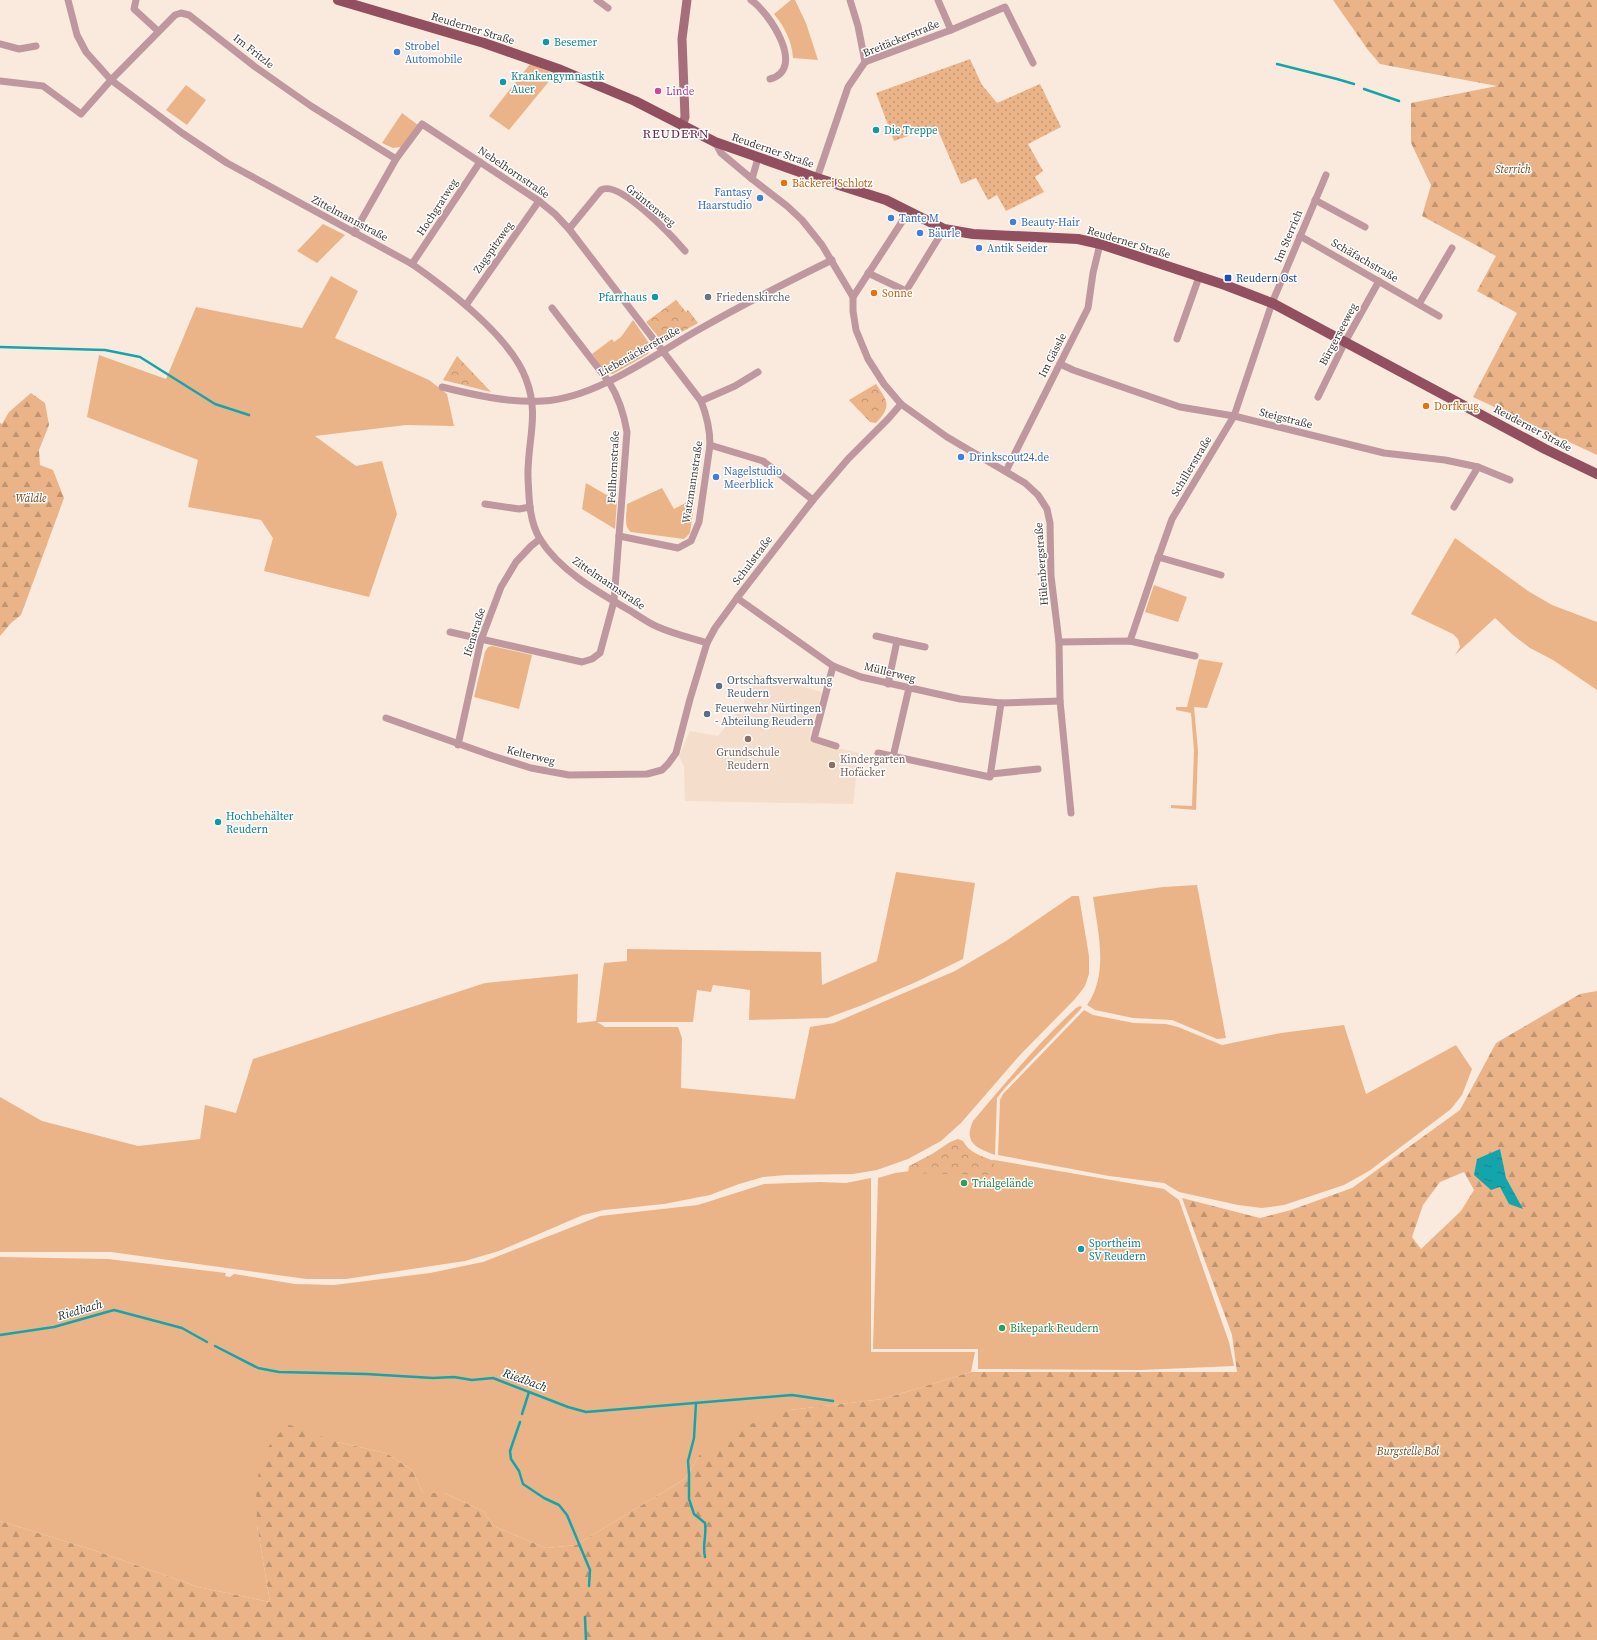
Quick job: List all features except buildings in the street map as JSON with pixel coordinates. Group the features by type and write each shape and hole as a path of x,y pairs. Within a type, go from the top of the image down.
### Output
{"main road":[{"name":"Reuderner Straße","path":"338,0 524,56 635,101 714,142 817,178 886,200 944,229 973,234 1078,239 1100,244 1272,303 1545,449 1597,474"}],"street":[{"name":"Zittelmannstraße","path":"68,0 76,34 86,52 112,80 182,133 227,164 412,264 440,283 466,305 505,344 527,380 534,412 528,476 530,507 533,524 540,539 551,554 567,569 614,601 658,627 707,643"},
{"path":"136,0 134,9 158,31"},
{"path":"597,0 608,8"},
{"path":"682,126 685,117 682,39 687,0"},
{"path":"751,0 769,17 785,52 786,62 783,69 775,78 770,79"},
{"path":"850,0 858,26 865,62"},
{"name":"Breitäckerstraße","path":"938,0 951,30"},
{"name":"Breitäckerstraße","path":"817,178 848,87 865,62 951,30 1005,7 1032,64"},
{"name":"Im Fritzle","path":"0,81 43,86 81,114 158,31 175,15 181,13 189,15 254,66 311,106 396,159"},
{"path":"0,44 19,49 36,46"},
{"name":"Nebelhornstraße","path":"354,233 396,159 422,124 539,201 555,214 569,229 661,351"},
{"name":"Hülenbergstraße","path":"714,142 721,153 787,206 802,220 822,245 853,297 853,311 856,330 868,359 884,384 901,404 947,437 1025,483 1038,494 1047,509 1050,523 1051,576 1059,642 1060,701 1071,813"},
{"path":"752,179 758,158"},
{"name":"Hochgratweg","path":"412,264 480,162"},
{"name":"Im Sterrich","path":"1272,303 1326,175"},
{"name":"Grüntenweg","path":"569,229 601,190 611,188 656,220 669,232 684,251"},
{"path":"1315,200 1365,227"},
{"name":"Zugspitzweg","path":"466,305 539,201"},
{"path":"853,297 909,211"},
{"path":"868,273 906,291 944,229"},
{"name":"Schäfachstraße","path":"1300,236 1439,316"},
{"name":"Im Gässle","path":"1006,471 1088,308 1093,273 1100,244"},
{"path":"1419,304 1452,248"},
{"name":"Liebenäckerstraße","path":"442,387 475,395 543,402 565,398 609,382 756,298 832,260"},
{"path":"1177,339 1199,277"},
{"name":"Bürgerseeweg","path":"1318,397 1345,342 1379,281"},
{"name":"Schillerstraße","path":"1130,641 1172,519 1234,416 1272,303"},
{"name":"Fellhornstraße","path":"450,632 582,662 592,660 600,652 614,601 628,432 616,393 552,308"},
{"name":"Watzmannstraße","path":"620,536 678,548 691,541 698,522 710,445 707,416 701,401 661,351"},
{"name":"Steigstraße","path":"1060,364 1073,370 1180,407 1234,416 1384,453 1445,460 1478,467 1510,480"},
{"path":"701,401 735,386 758,372"},
{"name":"Schulstraße","path":"672,759 676,753 707,643 715,628 813,500 848,460 901,404"},
{"path":"710,445 763,461 813,500"},
{"path":"1454,507 1478,467"},
{"path":"484,504 519,509 530,507"},
{"name":"Ifenstraße","path":"458,745 481,640 501,587 509,572 531,546 540,539"},
{"path":"1158,557 1221,575"},
{"name":"Müllerweg","path":"737,598 833,666 861,677 960,699 1001,703 1060,701"},
{"path":"876,636 925,647"},
{"path":"888,684 897,641"},
{"path":"1059,642 1130,641 1195,656"},
{"path":"833,666 814,739 836,746"},
{"path":"893,756 909,688"},
{"path":"991,774 1001,703"},
{"name":"Kelterweg","path":"386,718 458,745 531,768 570,775 654,773 662,770 672,759"},
{"path":"878,753 990,777 991,774 1038,769"}],"shaded area":[{"name":"Grundschule Reudern","path":"752,673 822,692 809,741 859,753 853,804 685,801 684,766 679,756 690,731 718,736 743,705"}],"green space":[{"path":"791,0 795,0 806,23 818,60 793,58 787,34 774,14"},
{"name":"Sterrich","path":"1333,0 1597,0 1597,455 1473,397 1517,313 1477,291 1496,256 1422,216 1431,185 1411,143 1411,103 1497,86 1380,64 1368,50"},
{"path":"970,59 982,85 997,103 1040,84 1061,127 1028,144 1043,171 1035,177 1044,192 1006,211 997,195 988,200 976,178 961,184 936,126 894,141 876,93"},
{"path":"530,64 555,74 509,130 489,116"},
{"path":"186,85 206,100 187,125 166,110"},
{"path":"402,113 418,125 401,147 393,148 382,143"},
{"path":"323,224 345,235 317,263 297,251"},
{"path":"331,276 358,291 335,338 429,380 447,394 454,426 406,425 315,436 356,466 382,461 397,514 369,597 264,571 273,538 261,520 188,507 198,460 87,417 99,355 166,379 196,307 302,328"},
{"path":"676,300 686,312 688,310 698,323 667,340 661,340 646,322"},
{"path":"633,320 651,346 648,354 613,374 607,372 592,354 612,339 614,342 621,337"},
{"path":"457,356 491,392 443,380"},
{"path":"876,384 883,395 886,408 876,423 870,422 849,400"},
{"name":"Wäldle","path":"31,393 45,403 49,425 39,450 40,465 53,470 64,498 21,615 11,623 0,636 0,423 2,424 9,412"},
{"path":"586,483 617,501 615,529 582,509"},
{"path":"662,488 674,509 695,498 690,533 684,539 631,532 627,526 627,504"},
{"path":"1455,538 1528,591 1552,605 1597,622 1597,690 1553,660 1530,648 1495,618 1455,655 1460,647 1458,639 1453,634 1411,614"},
{"path":"1154,585 1187,597 1178,622 1145,612"},
{"path":"492,646 532,655 519,709 474,697 485,652 488,647"},
{"path":"1199,659 1223,663 1207,708 1194,707 1198,751 1196,810 1171,808 1171,805 1192,806 1194,751 1191,713 1176,710 1176,707 1187,707"},
{"path":"896,872 975,883 963,959 916,982 860,1006 827,1018 749,1020 750,990 713,985 711,992 697,990 693,1022 597,1022 605,1027 678,1027 682,1038 681,1088 795,1099 810,1027 834,1023 955,971 1006,941 1072,896 1079,896 1089,956 1089,974 1085,986 1075,999 1020,1055 961,1123 941,1141 908,1159 877,1170 853,1174 786,1175 763,1177 710,1195 664,1204 604,1210 583,1215 499,1251 465,1261 346,1279 306,1279 111,1252 0,1252 0,1097 42,1121 138,1146 200,1139 205,1105 236,1113 253,1059 485,983 578,974 577,1023 596,1021 604,963 627,961 627,949 821,952 822,985 877,961"},
{"path":"1197,885 1226,1038 1217,1039 1172,1020 1133,1018 1095,1010 1087,1005 1094,993 1100,966 1099,938 1093,897 1163,887"},
{"name":"Burgstelle Bol","path":"1597,991 1597,1640 0,1640 0,1521 99,1552 198,1587 270,1602 257,1525 256,1484 265,1451 287,1424 337,1442 386,1453 412,1470 423,1493 444,1493 483,1511 493,1526 546,1548 576,1545 685,1479 700,1454 748,1425 790,1410 883,1399 971,1372 1237,1372 1232,1335 1182,1198 1260,1218 1291,1210 1352,1188 1460,1110 1496,1043 1580,994","holes":["1464,1172 1474,1190 1461,1211 1421,1249 1412,1237 1423,1205 1440,1182"]},
{"path":"1080,1006 1082,1007 1079,1011 997,1098 995,1155 977,1147 971,1140 970,1135 970,1128 973,1121 1035,1049 1062,1021"},
{"path":"1084,1010 1093,1015 1134,1023 1166,1024 1178,1027 1222,1045 1281,1033 1344,1025 1366,1094 1456,1045 1472,1069 1462,1095 1451,1109 1369,1171 1344,1185 1284,1205 1262,1208 1238,1205 1179,1192 1164,1183 1109,1176 998,1155 1000,1100 1003,1094"},
{"path":"958,1139 963,1141 972,1151 980,1156 994,1161 994,1175 908,1173 909,1166 932,1154 950,1142"},
{"path":"994,1160 1164,1189 1179,1200 1229,1342 1234,1366 1141,1370 978,1369 978,1349 873,1349 878,1178 895,1173"},
{"path":"871,1178 871,1352 975,1352 971,1372 883,1399 790,1410 700,1454 685,1479 576,1545 546,1548 493,1526 483,1511 444,1493 423,1493 412,1470 386,1453 337,1442 257,1525 270,1602 198,1587 99,1552 0,1521 0,1257 108,1259 226,1273 225,1276 230,1277 234,1274 295,1284 334,1285 430,1273 483,1262 600,1216 698,1205 764,1184 820,1182 846,1183"}],"water":[{"path":"1500,1149 1506,1178 1523,1209 1509,1204 1500,1187 1491,1190 1474,1175 1477,1159"}],"waterway":[{"path":"1277,64 1354,84"},
{"path":"1364,89 1399,101"},
{"path":"0,347 105,350 140,357 215,404 249,415"},
{"name":"Riedbach","path":"0,1335 54,1327 114,1310 182,1328 207,1342"},
{"name":"Riedbach","path":"215,1346 258,1368 279,1372 366,1374 433,1378 454,1377 472,1380 493,1378 568,1407 586,1412 792,1395 833,1401"},
{"path":"522,1414 529,1392"},
{"path":"696,1403 694,1438 688,1461 689,1499 694,1514 705,1523 705,1557"},
{"path":"520,1422 510,1451 511,1459 519,1471 523,1484 544,1498 559,1505 567,1515 590,1570 589,1586"},
{"path":"585,1617 586,1640"}],"place":[{"name":"Besemer","path":"546,42"},
{"name":"Strobel Automobile","path":"397,52"},
{"name":"Krankengymnastik Auer","path":"503,82"},
{"name":"Linde","path":"658,91"},
{"name":"Die Treppe","path":"876,130"},
{"name":"Bäckerei Schlotz","path":"784,183"},
{"name":"Fantasy Haarstudio","path":"760,198"},
{"name":"Tante M","path":"891,218"},
{"name":"Beauty-Hair","path":"1013,222"},
{"name":"Bäurle","path":"920,233"},
{"name":"Antik Seider","path":"979,248"},
{"name":"Reudern Ost","path":"1228,278"},
{"name":"Sonne","path":"874,293"},
{"name":"Pfarrhaus","path":"655,297"},
{"name":"Friedenskirche","path":"708,297"},
{"name":"Dorfkrug","path":"1426,406"},
{"name":"Drinkscout24.de","path":"961,457"},
{"name":"Nagelstudio Meerblick","path":"716,477"},
{"name":"Ortschaftsverwaltung Reudern","path":"719,686"},
{"name":"Feuerwehr Nürtingen - Abteilung Reudern","path":"707,714"},
{"name":"Grundschule Reudern","path":"748,739"},
{"name":"Kindergarten Hofäcker","path":"832,765"},
{"name":"Hochbehälter Reudern","path":"218,822"},
{"name":"Trialgelände","path":"964,1183"},
{"name":"Sportheim SV Reudern","path":"1081,1249"},
{"name":"Bikepark Reudern","path":"1002,1328"}],"district":[{"name":"REUDERN","path":"676,133"}]}
